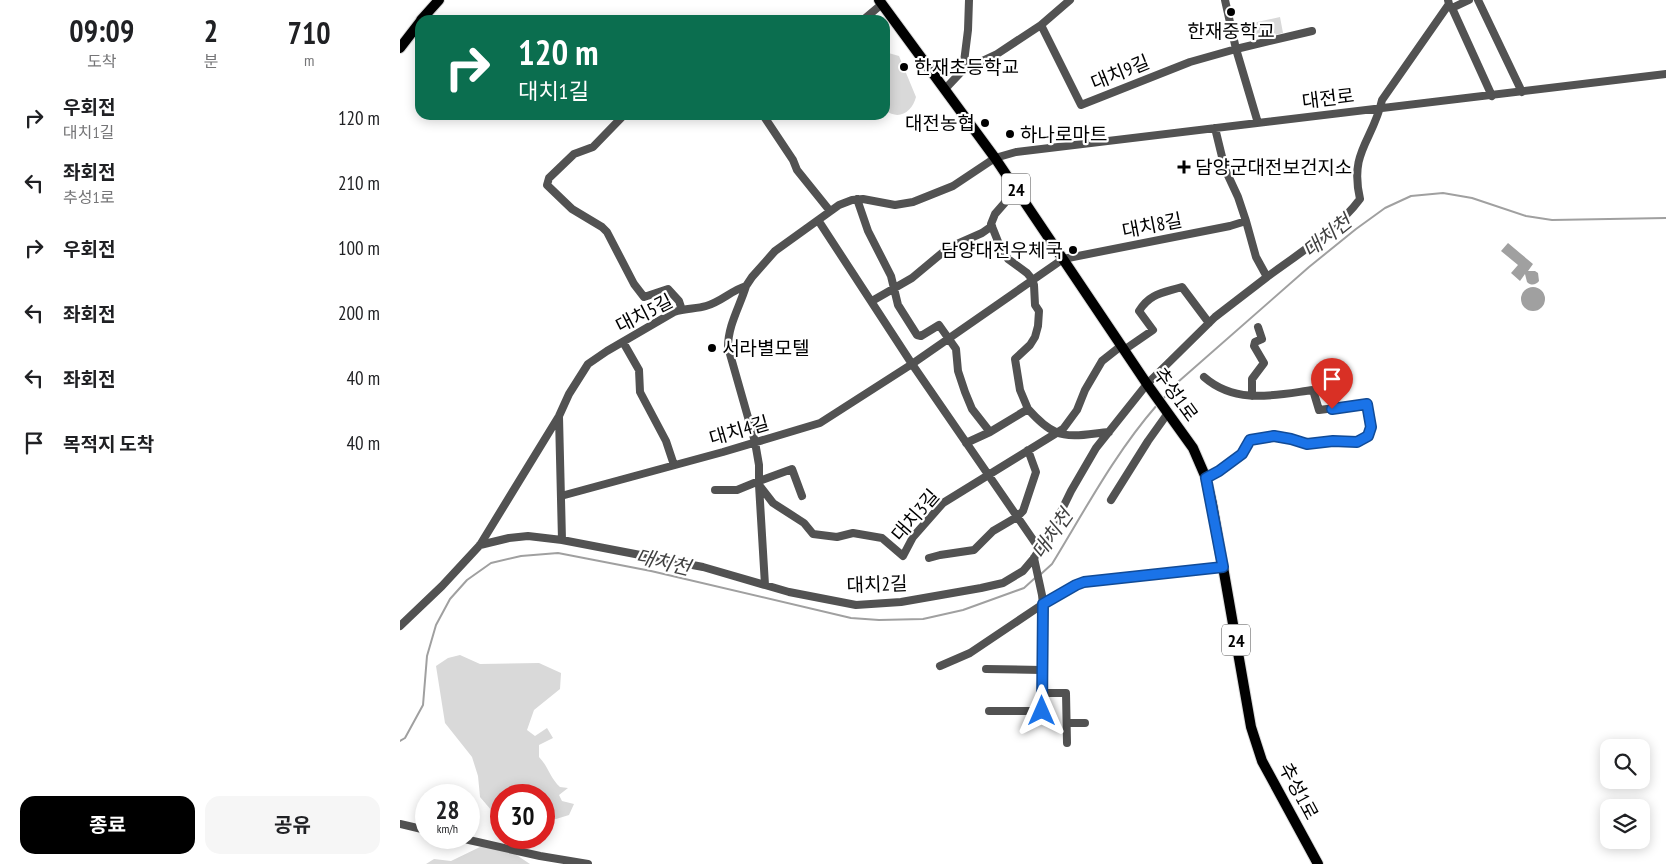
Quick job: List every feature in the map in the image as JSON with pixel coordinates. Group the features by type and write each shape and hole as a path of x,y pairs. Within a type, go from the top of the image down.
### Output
{"main road":[{"path":"426,15 438,0"},
{"name":"추성1로","path":"880,2 890,15"},
{"name":"추성1로","path":"890,15 995,158 1147,384 1194,448 1206,478 1251,727 1262,761 1318,864"},
{"path":"400,48 415,29"}],"street":[{"path":"963,70 968,30 969,0"},
{"path":"945,89 963,70 997,54 1041,25 1070,0"},
{"path":"1225,0 1236,49 1258,123"},
{"path":"1147,384 1209,323 1324,235 1354,207 1360,199 1356,176 1357,162 1382,100 1450,4 1469,0"},
{"path":"1478,0 1522,92"},
{"path":"868,15 880,2"},
{"path":"1450,4 1492,96"},
{"name":"대치9길","path":"1041,25 1081,105 1190,62 1236,49"},
{"path":"1236,49 1312,31"},
{"name":"대전로","path":"995,158 1016,152 1666,74"},
{"path":"619,120 593,147 574,154 549,178 547,185 572,209 607,232 634,284 644,297 668,289 679,302 682,310"},
{"path":"766,120 793,160 797,170 830,212"},
{"path":"1215,128 1225,169 1238,197 1256,256 1267,277"},
{"path":"990,432 975,414 965,392 957,364 956,349 949,338 939,325 921,336 917,335 898,304 891,276 868,231 856,199 870,199 894,205 912,202 953,186 995,158"},
{"path":"1016,190 995,214 992,219 992,226 999,244 1008,259 1027,273 1032,280 1035,304 1039,311 1035,337 1030,345 1014,359 1020,390 1028,409 1037,419 1057,433 1078,435 1108,432"},
{"name":"대치5길","path":"400,626 442,586 480,545 559,416 569,394 588,364 595,358 674,312 707,306 746,286 774,252 830,212 846,202 856,199"},
{"path":"818,220 988,476 1036,544 1041,548"},
{"name":"대치8길","path":"1063,258 1230,226 1246,221"},
{"path":"872,301 921,272 948,248 982,233 992,226"},
{"name":"대치4길","path":"561,496 820,423 912,364 1063,258"},
{"path":"746,286 730,331 728,347 755,442 759,465 765,585"},
{"name":"대치3길","path":"759,483 773,503 804,522 813,534 837,537 853,533 882,538 903,556 913,537 943,503 1063,429 1076,410 1102,361 1108,355 1153,330 1139,311 1147,300 1162,292 1182,286 1209,323"},
{"path":"1252,396 1252,379 1264,364 1254,346 1255,342 1262,339 1258,327"},
{"path":"623,342 639,370 640,392 666,441 674,465"},
{"path":"1204,377 1213,384 1242,395 1262,397 1313,390 1320,410 1367,404 1371,427 1368,436 1357,442 1333,441 1307,444 1274,436 1250,440 1242,454 1206,478"},
{"name":"대치2길","path":"480,545 509,538 528,536 562,540 702,567 789,592 856,605 902,602 1003,583 1035,562 1071,491 1096,448 1147,384"},
{"path":"966,443 990,432 1028,409"},
{"path":"1111,500 1168,413"},
{"path":"559,416 562,540"},
{"path":"929,558 974,550 994,531 1017,517 1022,511 1036,472 1028,450"},
{"path":"715,490 737,490 792,469 802,496"},
{"path":"989,711 1042,711 1043,604 1035,562"},
{"path":"940,666 970,653 1043,604 1084,582 1223,567"},
{"path":"986,670 1042,670"},
{"path":"1042,693 1066,693 1067,744"},
{"path":"1067,723 1085,723"},
{"path":"400,824 415,827"},
{"path":"480,842 540,856 588,864"}],"shaded area":[{"path":"1280,17 1283,33 1252,41 1248,24"},
{"path":"890,53 899,56 916,97 908,111 895,115 890,113"},
{"path":"1508,243 1533,264 1528,271 1538,273 1539,281 1532,284 1527,282 1525,274 1520,281 1511,273 1518,265 1501,251"},
{"path":"1533,287 1542,290 1545,299 1542,308 1533,311 1524,308 1521,299 1524,290"},
{"path":"460,655 480,664 539,663 561,673 560,689 534,710 527,730 535,736 547,728 553,738 539,745 539,757 560,787 568,788 559,795 562,801 574,804 569,815 555,819 555,784 490,784 490,809 480,797 480,784 472,757 445,723 436,666 448,658"},
{"path":"490,846 490,849 501,849 515,854 530,864 426,864 434,859 451,861 476,849 480,849 480,847"}],"waterway":[{"name":"대치천","path":"1162,400 1178,382 1309,267 1385,208 1411,196 1443,193 1472,198 1526,216 1552,220 1666,218"},
{"name":"대치천","path":"1041,574 1052,564 1114,462 1157,405"},
{"name":"대치천","path":"400,741 405,738 423,705 427,656 436,625 450,599 467,580 491,563 521,556 558,553 651,571 851,618 879,620 923,619 963,610 1024,588 1035,578"}],"place":[{"name":"한재중학교","path":"1231,12"},
{"name":"한재초등학교","path":"904,67"},
{"name":"대전농협","path":"985,123"},
{"name":"하나로마트","path":"1010,134"},
{"name":"담양군대전보건지소","path":"1184,167"},
{"name":"담양대전우체국","path":"1073,250"},
{"name":"서라별모텔","path":"712,348"}],"route":[{"path":"1042,711 1043,604 1084,582 1223,567 1206,478 1242,454 1250,440 1274,436 1307,444 1333,441 1357,442 1368,436 1371,427 1367,404 1332,409"}]}
